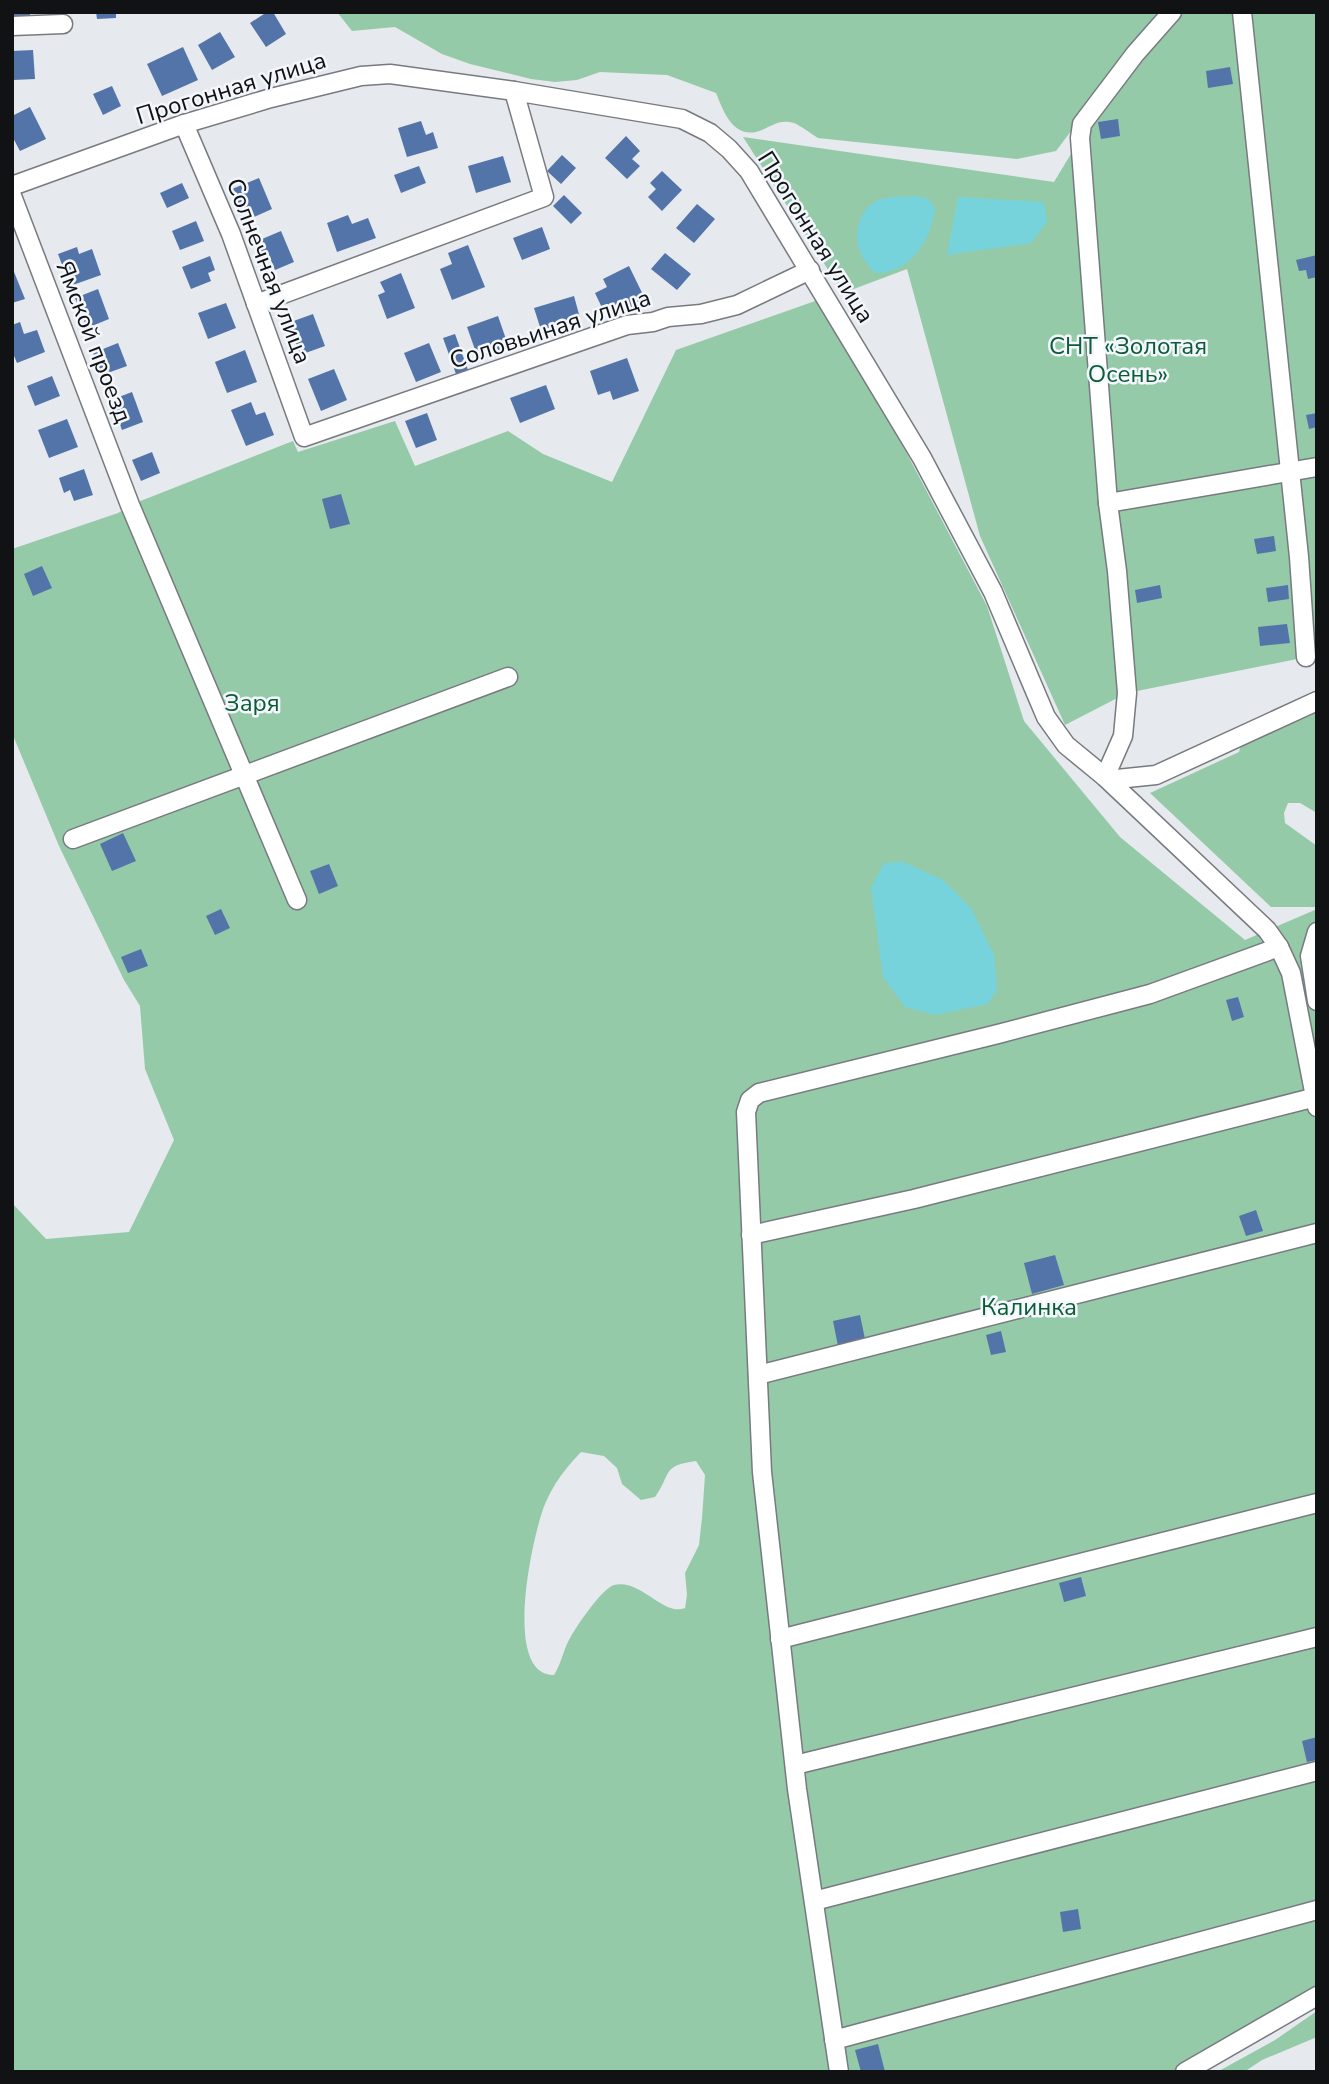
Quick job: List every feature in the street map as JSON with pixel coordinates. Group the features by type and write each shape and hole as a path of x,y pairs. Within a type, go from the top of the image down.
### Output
{"street":[{"path":"1172,12 1135,54 1082,124 1080,138 1108,503 1117,571 1127,693 1123,736 1105,777 1117,779 1156,775 1317,701"},
{"path":"1242,12 1299,557 1306,657"},
{"path":"12,26 63,24"},
{"name":"Прогонная улица","path":"12,187 184,124 271,97 361,76 390,74 514,91 682,119 710,133 749,171 929,470 993,592 1046,717 1066,745 1105,777 1267,930 1279,947 1291,973 1316,1102"},
{"path":"256,304 544,197 514,91"},
{"name":"Солнечная улица","path":"184,124 231,234 304,437"},
{"name":"Ямской проезд","path":"12,196 130,505 297,900"},
{"name":"Соловьиная улица","path":"304,437 627,325 701,314 737,305 810,270"},
{"path":"1108,503 1317,467"},
{"path":"73,839 508,677"},
{"path":"1317,932 1310,956 1317,1001"},
{"path":"839,2072 795,1765 762,1472 746,1120 750,1100 760,1093 1150,994 1279,947"},
{"path":"751,1235 914,1199 1316,1102"},
{"path":"758,1375 1317,1233"},
{"path":"780,1639 1317,1503"},
{"path":"795,1765 1317,1637"},
{"path":"814,1900 1317,1771"},
{"path":"834,2040 1317,1910"},
{"path":"1185,2072 1317,1996"}],"green space":[{"path":"337,12 1161,12 1056,151 1017,159 818,138 797,124 788,122 748,132 730,121 716,93 667,75 600,72 577,80 555,82 531,79 442,54 395,27 352,31"},
{"name":"СНТ «Золотая Осень»","path":"1172,12 1317,12 1317,655 1127,693 1065,725 980,536 907,269 843,293 743,137 1054,182 1080,139"},
{"path":"818,300 884,410 987,606 1024,721 1120,837 1245,940 1317,909 1317,2003 1196,2072 12,2072 12,1203 46,1239 129,1232 174,1140 145,1069 140,1006 124,980 59,846 12,733 12,549 118,513 138,502 293,441 298,452 395,421 415,466 508,431 543,454 612,482 676,350","holes":["581,1452 604,1456 617,1468 622,1484 641,1500 655,1497 669,1472 677,1465 696,1461 705,1475 699,1545 685,1573 685,1608 669,1607 624,1584 614,1585 602,1594 581,1621 567,1644 554,1675 538,1669 529,1653 525,1629 525,1601 534,1543 545,1504 565,1470"]},
{"path":"1317,701 1317,813 1300,803 1288,803 1284,813 1285,823 1317,846 1317,907 1271,907 1150,793 1239,752 1243,735"},
{"path":"1317,2011 1317,2037 1262,2060 1244,2072 1217,2072 1275,2040"}],"water":[{"path":"917,196 928,199 935,208 924,242 917,253 899,268 875,273 864,260 859,248 857,237 862,216 876,201 891,197"},
{"path":"958,197 1044,202 1047,222 1031,243 947,255"},
{"path":"904,862 943,880 971,908 994,955 997,990 988,1004 935,1015 905,1007 883,977 871,888 884,863"}],"building":[{"path":"12,12 30,12 30,17 12,18"},
{"path":"96,12 116,12 116,18 97,19"},
{"path":"267,12 273,12 286,34 266,47 250,23"},
{"path":"220,32 235,57 212,70 198,45"},
{"path":"183,47 198,80 162,96 147,64"},
{"path":"33,50 35,79 13,80 12,51"},
{"path":"1230,67 1233,84 1208,88 1206,71"},
{"path":"112,86 121,106 103,115 93,94"},
{"path":"30,107 46,139 20,151 12,136 12,116"},
{"path":"1118,119 1120,136 1101,139 1098,122"},
{"path":"421,121 426,135 433,132 438,148 407,157 398,128"},
{"path":"626,136 640,151 632,159 640,166 627,179 605,158"},
{"path":"562,155 576,168 561,184 547,171"},
{"path":"503,156 511,182 476,193 468,166"},
{"path":"419,166 426,183 401,193 394,175"},
{"path":"662,171 682,190 662,211 648,197 656,189 650,183"},
{"path":"259,178 272,209 245,221 232,189"},
{"path":"182,183 189,198 167,208 160,193"},
{"path":"564,195 582,213 571,224 553,206"},
{"path":"697,204 715,219 694,243 676,228"},
{"path":"348,215 352,224 368,218 376,238 337,252 327,223"},
{"path":"196,221 204,241 180,250 172,231"},
{"path":"542,227 550,249 522,260 513,238"},
{"path":"281,231 294,262 275,270 271,260 264,263 255,242"},
{"path":"468,245 485,287 452,300 440,269 452,264 448,253"},
{"path":"77,247 79,254 92,249 101,275 70,286 58,254"},
{"path":"665,253 691,274 677,290 651,269"},
{"path":"1317,255 1317,277 1308,279 1306,270 1299,271 1296,260"},
{"path":"210,256 215,270 208,273 211,281 191,289 182,267"},
{"path":"629,266 647,303 622,315 617,306 604,312 595,293 607,287 603,279"},
{"path":"12,267 25,299 12,303"},
{"path":"401,273 415,308 387,319 378,295 385,292 380,282"},
{"path":"98,289 109,319 87,328 75,298"},
{"path":"574,296 580,318 541,330 534,308"},
{"path":"226,303 236,328 208,339 198,313"},
{"path":"313,314 325,346 300,355 288,323"},
{"path":"498,316 509,348 478,358 467,327"},
{"path":"20,322 24,334 37,330 45,352 17,363 12,351 12,325"},
{"path":"455,334 468,370 456,374 443,338"},
{"path":"118,343 127,366 102,375 93,353"},
{"path":"429,343 441,372 416,382 404,353"},
{"path":"245,350 257,382 227,393 215,362"},
{"path":"627,358 639,391 613,400 610,391 598,395 590,371"},
{"path":"334,369 347,400 321,411 308,379"},
{"path":"52,376 60,396 35,406 27,386"},
{"path":"546,385 555,409 520,423 510,398"},
{"path":"132,392 143,422 122,430 111,400"},
{"path":"251,402 256,415 265,412 274,435 246,446 231,410"},
{"path":"427,413 437,440 416,448 405,421"},
{"path":"1317,413 1317,427 1309,429 1306,415"},
{"path":"67,419 78,447 49,458 38,430"},
{"path":"152,452 160,473 141,481 132,460"},
{"path":"84,469 93,495 74,501 70,490 64,493 59,478"},
{"path":"341,494 350,524 330,529 322,499"},
{"path":"1274,536 1276,551 1257,554 1254,539"},
{"path":"42,566 52,588 33,596 24,574"},
{"path":"1160,585 1162,598 1137,603 1135,590"},
{"path":"1288,585 1289,599 1268,602 1266,588"},
{"path":"1287,624 1290,643 1260,646 1258,627"},
{"path":"123,833 136,861 112,871 100,844"},
{"path":"329,864 338,886 319,894 310,871"},
{"path":"221,909 230,928 215,935 206,916"},
{"path":"141,949 148,966 128,973 121,957"},
{"path":"1238,997 1244,1017 1232,1021 1226,1000"},
{"path":"1256,1210 1263,1231 1246,1236 1239,1216"},
{"path":"1055,1255 1064,1285 1032,1294 1024,1263"},
{"path":"860,1315 865,1339 838,1346 833,1321"},
{"path":"1001,1331 1006,1352 991,1355 986,1335"},
{"path":"1081,1577 1086,1596 1064,1602 1059,1583"},
{"path":"1317,1737 1317,1760 1307,1762 1302,1741"},
{"path":"1078,1909 1081,1929 1063,1932 1060,1912"},
{"path":"878,2044 885,2072 861,2072 855,2050"}],"park label":[{"name":"Заря","path":"252,703"},
{"name":"Калинка","path":"1029,1307"}]}
